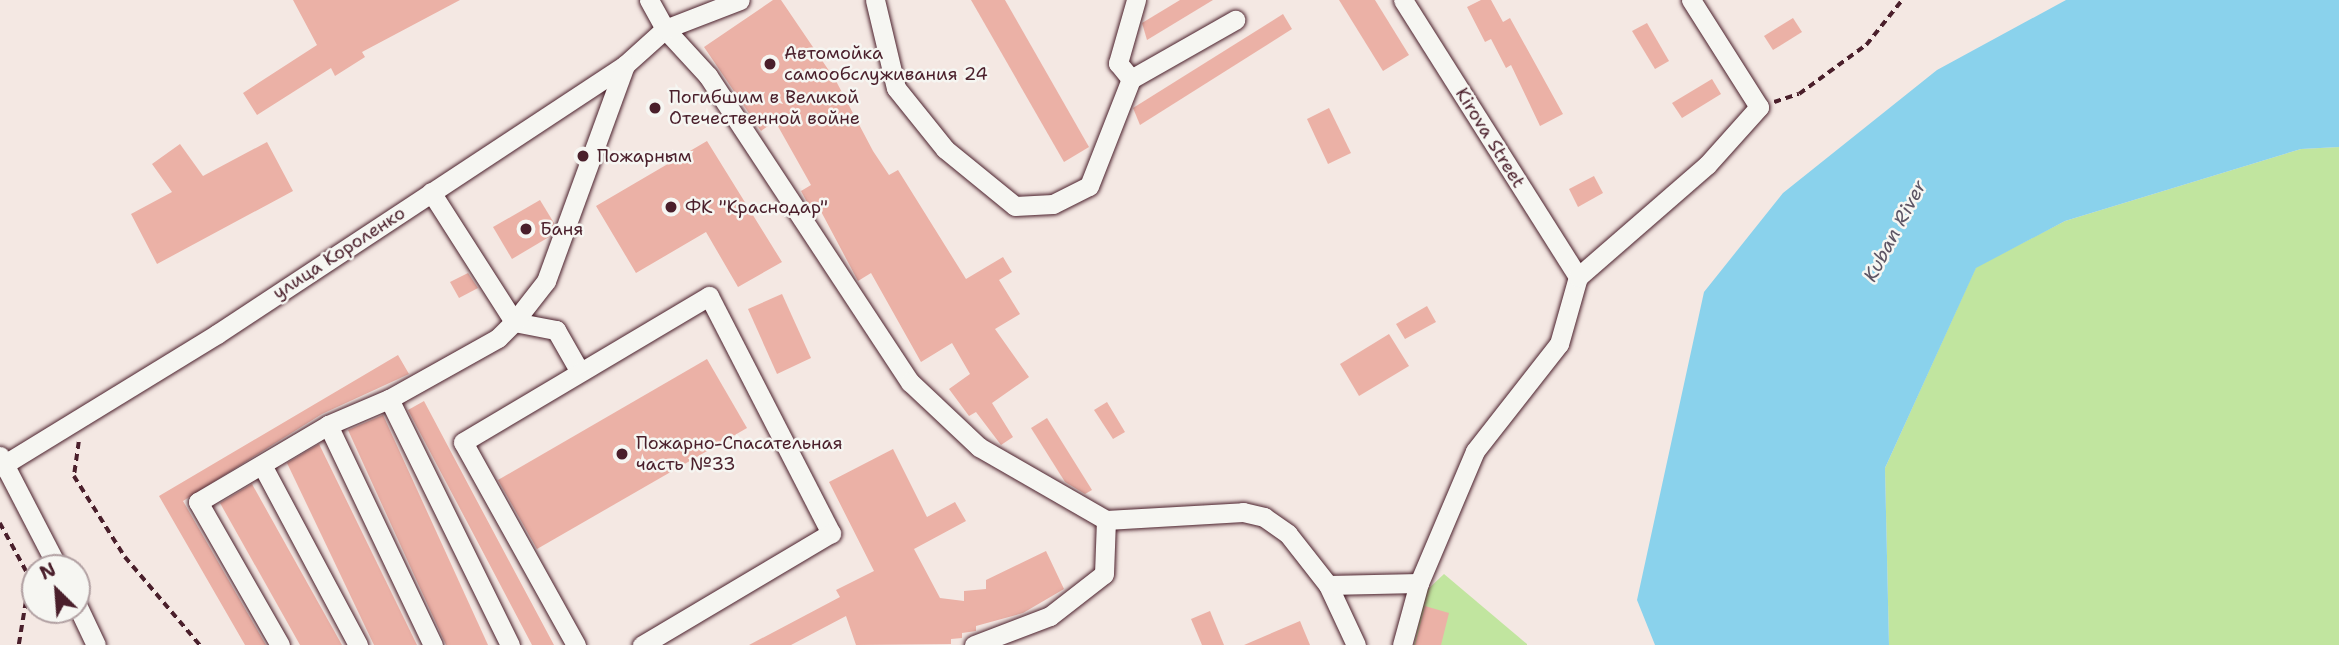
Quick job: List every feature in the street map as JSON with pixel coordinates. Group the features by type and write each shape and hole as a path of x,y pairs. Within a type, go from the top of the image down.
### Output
{"street":[{"path":"649,0 665,29 708,76 910,382 979,447 1106,520 1243,512 1264,517 1288,534 1328,585 1356,645"},
{"path":"665,29 740,0"},
{"path":"875,0 896,88 945,149 1014,206 1053,204 1089,186 1131,79 1235,20"},
{"path":"1131,79 1118,63 1136,0"},
{"name":"Kirova Street","path":"1403,0 1577,277"},
{"path":"1402,645 1419,583 1475,451 1559,344 1577,277 1707,165 1759,107 1691,0"},
{"name":"улица Короленко","path":"2,463 83,416 431,192 625,65 665,29"},
{"path":"280,645 198,502 328,425 389,399 498,338 547,281 625,65"},
{"path":"431,192 514,321 556,330 580,372"},
{"path":"576,645 463,442 709,296 831,533 642,645"},
{"path":"389,399 510,645"},
{"path":"328,425 433,645"},
{"path":"2,463 51,554"},
{"path":"262,465 358,645"},
{"path":"974,645 1050,616 1104,574 1106,520"},
{"path":"1328,585 1419,583"},
{"path":"86,624 96,645"}],"path":[{"path":"1759,107 1799,94 1866,45 1902,0"},
{"path":"83,416 74,476 125,557 200,645"},
{"path":"0,523 30,578 19,645"}],"green space":[{"path":"2339,147 2339,645 1889,645 1885,468 1976,267 2065,221 2301,149"},
{"path":"1444,574 1527,645 1414,645 1426,591"}],"water":[{"name":"Kuban River","path":"2066,0 2339,0 2339,147 2301,149 2065,221 1976,268 1885,468 1889,645 1655,645 1637,600 1704,292 1783,193 1937,70"}],"building":[{"path":"293,0 460,0 362,52 365,57 335,76 331,68 257,115 243,93 317,45"},
{"path":"773,0 781,0 836,81 873,151 889,175 898,170 966,279 1003,257 1012,272 999,280 1020,314 995,329 1029,377 992,403 1013,437 1001,445 976,412 969,416 949,389 970,374 952,343 921,362 871,273 858,281 816,202 809,206 801,191 811,185 775,121 761,131 704,47"},
{"path":"971,0 1005,0 1089,147 1064,162"},
{"path":"1180,0 1213,0 1147,40 1142,23"},
{"path":"1339,0 1375,0 1409,55 1383,71"},
{"path":"1481,0 1491,0 1503,22 1510,18 1563,114 1540,126 1511,65 1506,68 1491,39 1485,42 1467,7"},
{"path":"1283,14 1292,29 1140,125 1133,108"},
{"path":"1793,18 1802,32 1773,50 1764,36"},
{"path":"1647,23 1669,61 1655,69 1632,31"},
{"path":"1712,79 1721,94 1682,118 1672,103"},
{"path":"1329,108 1351,153 1328,164 1307,119"},
{"name":"ФК \"Краснодар\"","path":"707,141 782,262 738,287 706,232 636,273 596,206"},
{"path":"267,142 293,191 157,264 131,214 172,192 152,164 180,144 203,176"},
{"path":"1594,176 1603,193 1578,207 1569,189"},
{"name":"Баня","path":"540,200 554,223 549,237 512,259 493,227"},
{"path":"468,273 478,288 459,298 450,282"},
{"path":"782,294 811,358 777,374 748,309"},
{"path":"1427,306 1436,322 1405,339 1396,324"},
{"path":"1389,334 1409,366 1359,396 1340,364"},
{"path":"398,355 409,374 322,414 183,501 266,645 245,645 159,496"},
{"name":"Пожарно-Спасательная часть №33","path":"707,359 747,428 537,549 498,480"},
{"path":"424,401 554,645 532,645 408,410"},
{"path":"1107,402 1125,432 1113,439 1094,410"},
{"path":"383,415 488,645 446,645 348,430"},
{"path":"1047,418 1092,490 1085,494 1065,482 1031,428"},
{"path":"319,444 417,645 374,645 287,463"},
{"path":"893,449 927,517 955,502 966,521 914,549 940,598 964,601 964,591 986,589 986,580 1046,551 1064,589 1023,613 976,626 976,631 962,633 962,638 951,639 951,644 856,645 846,616 791,645 749,645 840,597 836,590 874,571 829,482"},
{"path":"252,484 342,645 300,645 220,503"},
{"path":"1425,606 1449,613 1441,645 1415,645"},
{"path":"1210,611 1224,645 1202,645 1191,619"},
{"path":"1300,621 1310,645 1244,645"}],"place":[{"name":"Автомойка самообслуживания 24","path":"770,64"},
{"name":"Погибшим в Великой Отечественной войне","path":"655,108"},
{"name":"Пожарным","path":"583,156"},
{"name":"ФК \"Краснодар\"","path":"671,207"},
{"name":"Баня","path":"526,229"},
{"name":"Пожарно-Спасательная часть №33","path":"622,454"}]}
